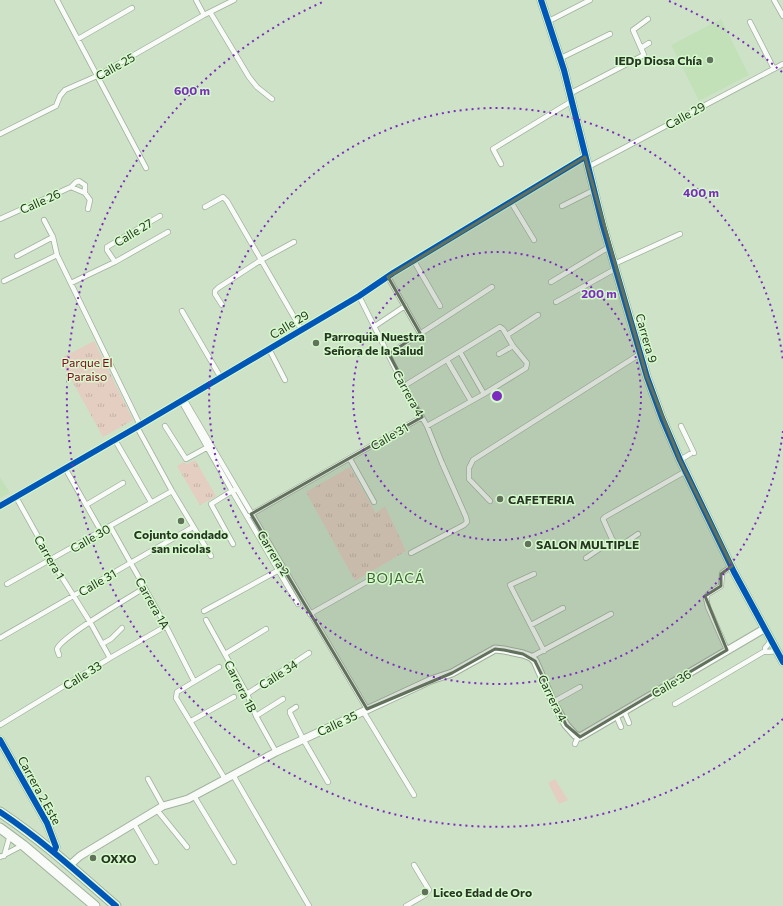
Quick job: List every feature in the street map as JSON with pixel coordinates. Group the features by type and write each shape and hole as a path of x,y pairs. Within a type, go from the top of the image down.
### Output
{"highway":[{"path":"0,812 28,831 54,852 116,906"},
{"path":"0,828 23,845 95,906"}],"street":[{"path":"57,0 146,168"},
{"path":"196,0 204,15"},
{"name":"Calle 25","path":"0,134 56,106 60,96 65,90 97,76 204,15 234,0"},
{"name":"Carrera 9","path":"541,0 561,58 571,93 588,167 609,247 640,354 662,418 680,460 732,566 764,629 783,662"},
{"path":"549,21 590,0"},
{"path":"774,0 783,16"},
{"path":"78,39 132,8"},
{"path":"210,12 256,87 272,99"},
{"path":"571,93 644,55 632,30 648,19"},
{"path":"750,22 774,68"},
{"path":"561,58 610,34"},
{"path":"641,48 649,43"},
{"name":"Calle 29","path":"588,167 783,64"},
{"path":"501,164 493,149 572,102"},
{"name":"Calle 29","path":"0,506 359,296 586,157"},
{"path":"71,187 79,181 86,186 85,193 90,200 88,209"},
{"name":"Calle 26","path":"0,219 71,187 85,193"},
{"path":"562,206 594,190"},
{"path":"205,207 223,197 227,201 301,329"},
{"path":"511,202 534,240"},
{"name":"Calle 27","path":"115,262 107,248 160,216"},
{"path":"44,220 53,237 57,254 139,426 172,491 211,556"},
{"path":"71,283 115,262 168,232"},
{"path":"556,302 615,267 680,234"},
{"path":"17,256 53,237"},
{"path":"222,305 215,294 215,291 218,288 261,260 294,242"},
{"path":"551,282 609,247"},
{"path":"4,281 57,254"},
{"path":"414,261 440,306"},
{"path":"388,277 420,333"},
{"path":"389,354 492,287"},
{"name":"Carrera 4","path":"359,296 404,386 427,426 467,522 412,553"},
{"path":"375,326 405,306"},
{"path":"182,312 220,378"},
{"path":"507,335 538,315"},
{"path":"631,323 639,320"},
{"path":"404,386 501,327 513,346 527,363 526,368 484,394 427,426"},
{"path":"499,354 513,346"},
{"path":"270,348 285,380"},
{"path":"460,352 484,394"},
{"path":"490,501 469,479 468,471 473,460 640,354"},
{"path":"447,360 471,401"},
{"path":"182,400 208,448 235,490"},
{"path":"182,400 225,469 235,490"},
{"name":"Calle 31","path":"249,516 422,417"},
{"path":"165,426 186,459 208,448"},
{"path":"680,460 692,453 681,426"},
{"path":"115,440 152,502"},
{"path":"350,459 374,502"},
{"path":"65,468 101,531"},
{"path":"638,534 622,545 617,545 612,539 604,522 605,517 686,471"},
{"path":"86,505 123,483"},
{"path":"233,544 210,504 235,490"},
{"name":"Carrera 2","path":"235,490 249,516 310,614 414,795"},
{"name":"Calle 30","path":"7,584 172,491"},
{"name":"Carrera 1","path":"16,497 51,560 90,622 110,658"},
{"name":"Carrera 1A","path":"110,526 166,626 194,681"},
{"name":"Calle 31","path":"0,638 193,527"},
{"path":"586,558 612,539"},
{"path":"270,550 279,570 298,604"},
{"path":"727,650 708,607 706,598 708,594 721,586 722,573 732,566"},
{"path":"204,611 279,570"},
{"path":"534,574 510,586 544,650"},
{"path":"310,614 377,576"},
{"path":"59,656 57,649 61,642 144,588"},
{"path":"531,626 564,608"},
{"path":"531,657 611,614"},
{"name":"Carrera 1B","path":"206,620 247,694 256,716 276,752"},
{"name":"Calle 33","path":"0,725 110,658 166,626"},
{"path":"102,644 111,639 122,628"},
{"path":"225,654 266,629"},
{"name":"Calle 36","path":"576,740 764,629"},
{"path":"675,704 765,650 771,640"},
{"name":"Calle 35","path":"70,865 80,856 160,808 194,796 276,752 431,680 452,673 495,649 514,651 531,657"},
{"path":"765,650 767,652 777,651"},
{"name":"Calle 34","path":"247,694 309,653"},
{"name":"Carrera 4","path":"531,657 538,666 553,702 566,725 575,735 576,740"},
{"path":"219,667 177,692 176,698 225,779"},
{"path":"553,702 580,687"},
{"path":"191,722 234,697"},
{"path":"256,716 283,698"},
{"path":"296,707 290,711 303,739 328,782"},
{"path":"624,711 629,722"},
{"path":"616,715 621,727"},
{"name":"Carrera 2 Este","path":"0,740 47,823 56,847 54,852"},
{"path":"233,775 309,906"},
{"path":"148,780 160,808 187,848"},
{"path":"194,796 234,862"},
{"path":"134,824 156,862"},
{"path":"2,857 10,835"},
{"path":"2,857 23,845"},
{"path":"406,906 425,895 429,890 414,866"}],"highlighted area":[{"path":"585,157 647,377 680,460 732,566 721,574 721,586 705,596 727,650 580,737 566,725 535,661 523,654 504,650 495,649 452,673 367,709 251,514 422,417 389,354 420,333 388,277"}],"shaded area":[{"name":"IEDp Diosa Chía","path":"721,19 749,75 699,101 671,45"},
{"path":"0,477 10,493 0,498"}],"green space":[{"name":"Parque El Paraiso","path":"94,341 133,420 103,437 60,359"},
{"path":"195,460 216,496 200,505 177,466 184,462 187,464"},
{"path":"350,467 376,513 385,506 406,551 355,581 306,492"},
{"path":"555,779 568,800 559,804 548,783"}],"cycle path":[{"path":"541,0 564,70 603,226 647,377 662,418 680,460 734,572 783,662"},
{"path":"0,506 359,296 393,273 585,157"},
{"path":"0,740 47,823 56,847 54,852"},
{"path":"0,812 45,845 116,906"}],"place":[{"name":"IEDp Diosa Chía","path":"710,60"},
{"name":"Parroquia Nuestra Señora de la Salud","path":"316,343"},
{"name":"CAFETERIA","path":"500,499"},
{"name":"Cojunto condado san nicolas","path":"181,521"},
{"name":"SALON MULTIPLE","path":"528,544"},
{"name":"OXXO","path":"93,858"},
{"name":"Liceo Edad de Oro","path":"425,892"}],"district":[{"name":"BOJACÁ","path":"396,577"}]}
